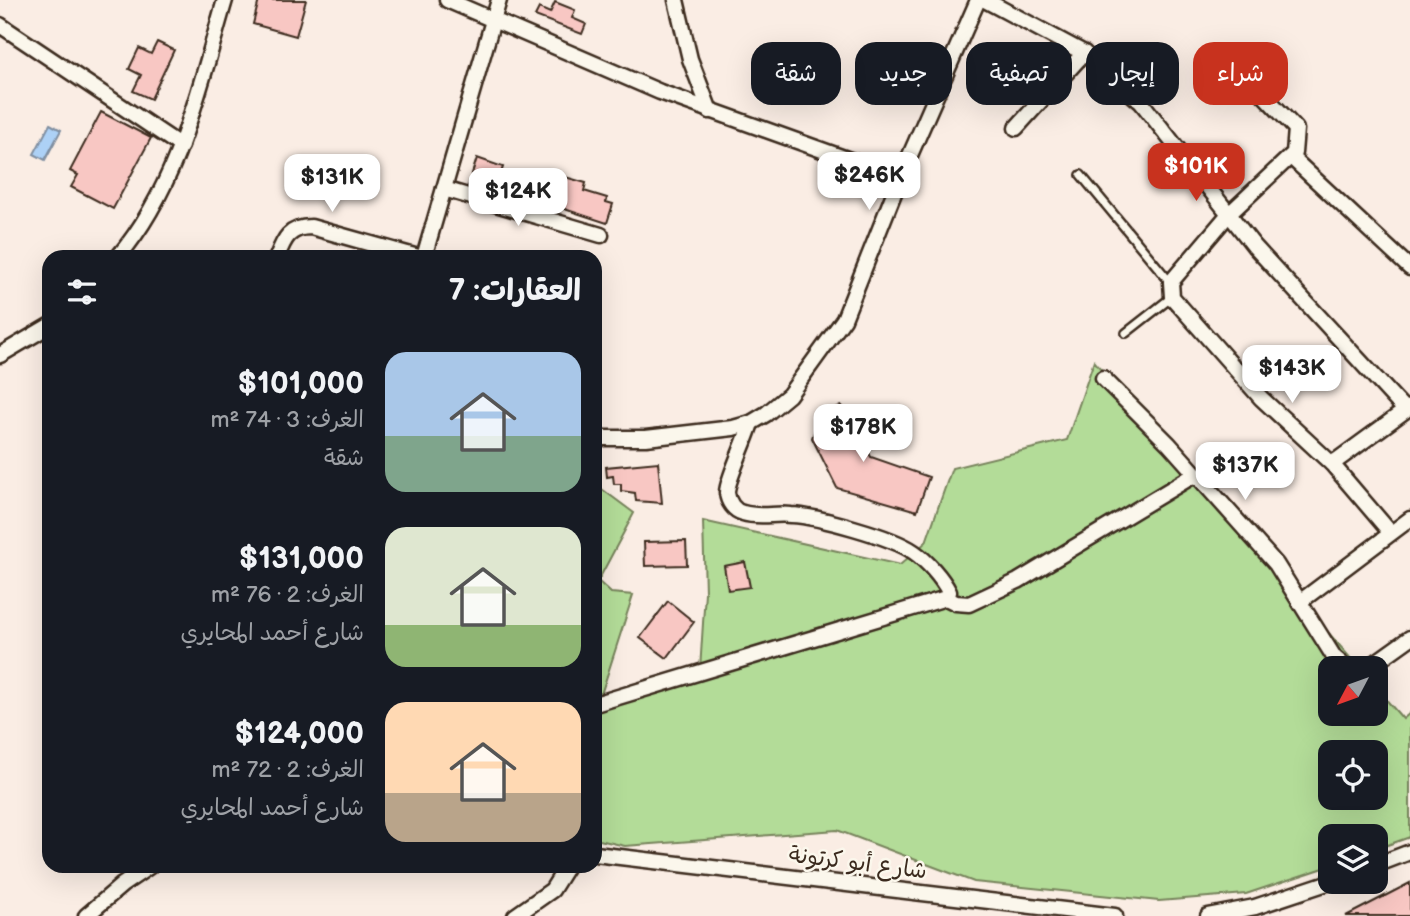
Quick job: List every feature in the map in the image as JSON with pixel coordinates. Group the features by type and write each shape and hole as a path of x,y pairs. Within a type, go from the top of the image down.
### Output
{"street":[{"path":"123,250 157,198 181,146 225,0"},
{"path":"447,0 710,111 900,178"},
{"path":"426,250 499,0"},
{"path":"676,0 690,59 710,111"},
{"path":"602,438 646,438 751,423 789,395 844,319 900,178 978,0"},
{"path":"985,0 1084,53 1141,102 1228,215 1407,409 1332,464"},
{"path":"0,25 181,146"},
{"path":"1016,128 1084,53"},
{"path":"1273,105 1296,129 1292,157 1228,215 1171,289 1261,398 1332,464 1390,532"},
{"path":"1292,157 1410,268"},
{"path":"444,189 601,235"},
{"path":"280,250 288,234 300,227 311,226 394,250"},
{"path":"0,355 42,331"},
{"path":"1103,378 1196,474 1276,564 1333,656"},
{"path":"751,423 727,487 728,499 734,508 750,515 810,517 904,547 922,559 945,585 948,593 946,598"},
{"path":"602,702 946,598 969,604 1018,581 1196,474"},
{"path":"1301,601 1410,519"},
{"path":"1385,656 1410,638"},
{"path":"1388,860 1410,852"},
{"name":"شارع أبو كرتونة","path":"602,855 1051,912 1115,916"},
{"path":"86,916 122,884 139,873"},
{"path":"514,916 552,890 563,873"},
{"path":"1208,916 1255,907 1318,886"}],"lane":[{"path":"1081,175 1171,289 1126,333"}],"green space":[{"path":"1094,361 1349,656 1318,656 1318,726 1388,726 1388,702 1403,719 1410,713 1410,837 1388,845 1388,824 1318,824 1318,870 1246,894 1159,901 974,882 837,830 625,846 602,841 602,703 700,670 705,592 703,521 900,565 926,542 952,468 1067,440"},
{"path":"602,489 634,513 602,573"},
{"path":"602,585 611,593 633,595 602,692"}],"water":[{"path":"50,124 61,130 45,160 34,154"}],"building":[{"path":"259,0 306,0 296,36 253,24"},
{"path":"555,2 575,10 572,18 586,24 582,34 535,16 539,8 550,13"},
{"path":"157,42 174,50 151,99 133,91 141,75 129,69 139,48 151,54"},
{"path":"101,112 151,138 113,209 71,187 78,175 70,171"},
{"path":"477,158 503,167 494,193 468,186"},
{"path":"558,175 586,183 584,191 607,198 606,202 613,204 607,223 546,203 546,198 534,194 531,199 516,194 521,177 555,187"},
{"path":"841,406 849,412 871,457 929,477 917,511 837,488 812,438 820,414"},
{"path":"658,462 662,503 636,501 635,493 621,491 621,484 614,484 613,476 607,477 606,467"},
{"path":"686,541 687,565 645,566 644,542"},
{"path":"745,562 750,587 728,590 724,566"},
{"path":"668,601 694,622 667,658 640,638"},
{"path":"1410,883 1410,916 1346,916"}]}
